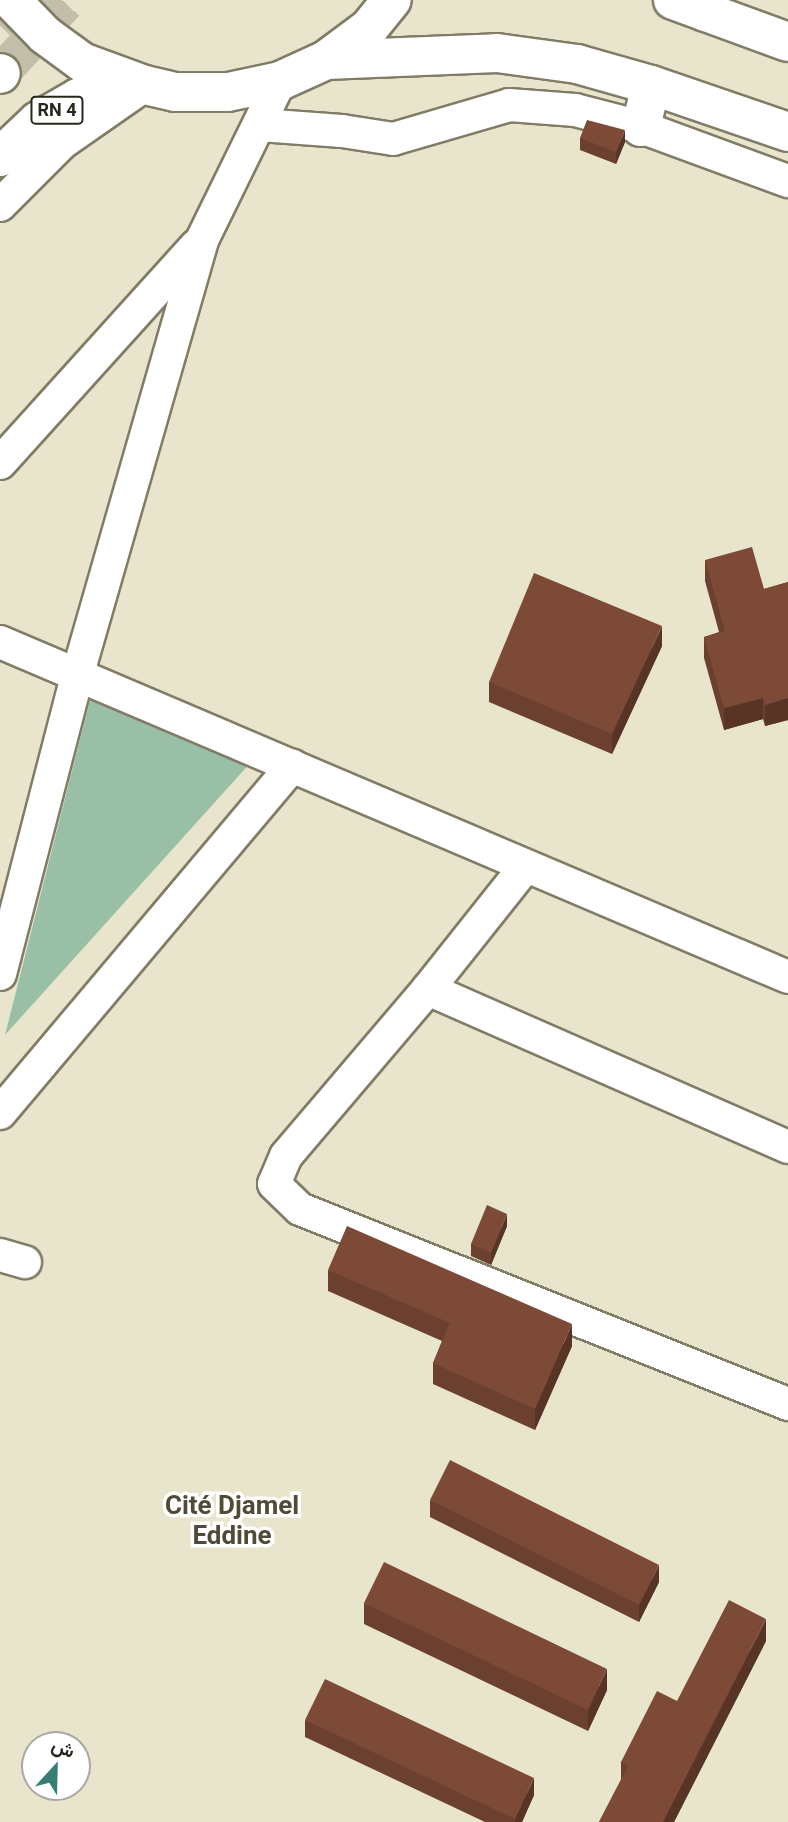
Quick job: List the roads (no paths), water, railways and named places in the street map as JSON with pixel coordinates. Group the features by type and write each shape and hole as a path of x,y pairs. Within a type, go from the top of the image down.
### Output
{"main road":[{"path":"11,0 45,35 82,62 134,82 175,92 228,92 280,81 326,60 369,27 392,0"},
{"path":"691,4 780,32"},
{"path":"326,60 497,53 577,64 651,85 788,132"},
{"name":"RN 4","path":"0,157 38,121 78,98 134,82"},
{"path":"641,127 651,85"}],"street":[{"path":"0,974 78,673 202,240 280,81"},
{"path":"0,205 62,143 134,82"},
{"path":"260,125 341,131 393,139 509,105 575,110 641,127 788,181"},
{"path":"0,463 202,240"},
{"path":"0,642 788,977"},
{"path":"0,1114 292,766"},
{"path":"525,867 428,989 286,1156 274,1184 300,1209 788,1404"},
{"path":"428,989 788,1147"}],"tunnel":[{"path":"0,26 24,0"},
{"path":"1,73 68,0"}],"district":[{"name":"Cité Djamel Eddine","path":"232,1521"}]}
